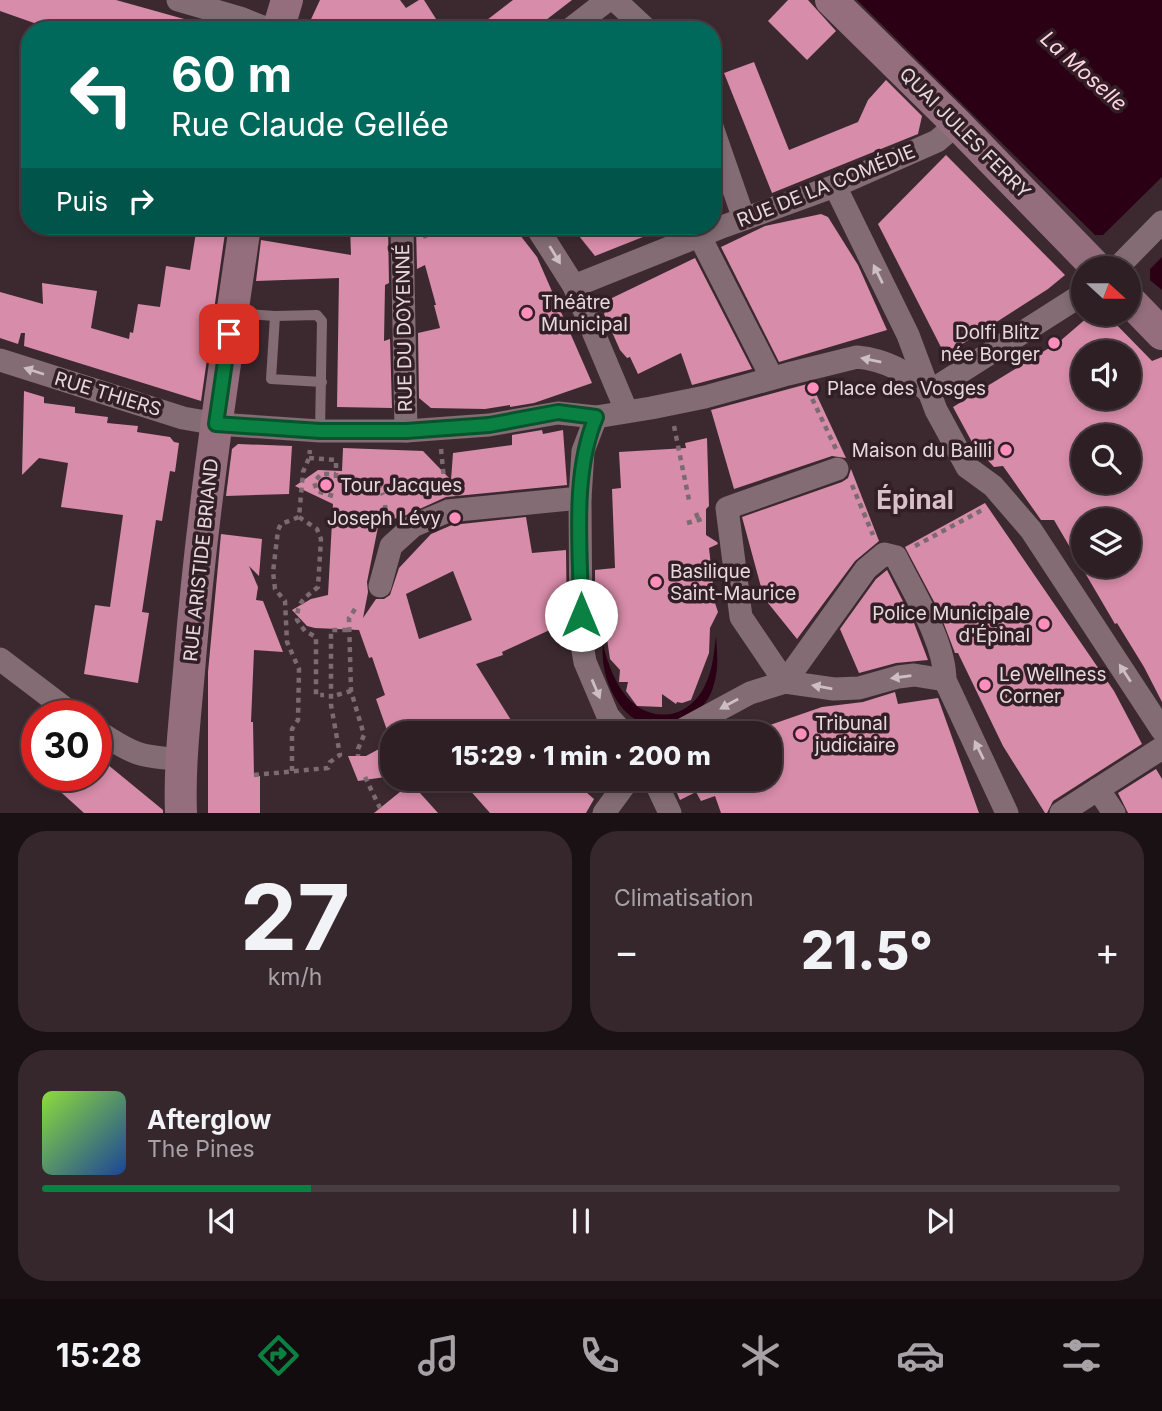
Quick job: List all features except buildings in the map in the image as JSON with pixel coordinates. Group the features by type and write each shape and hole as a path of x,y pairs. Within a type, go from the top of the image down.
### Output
{"main road":[{"path":"281,21 287,0"},
{"name":"QUAI JULES FERRY","path":"831,0 1085,256"},
{"name":"RUE ARISTIDE BRIAND","path":"181,813 182,759 196,580 244,235"},
{"path":"1141,312 1162,334"}],"street":[{"path":"178,0 248,21"},
{"path":"581,21 608,0"},
{"path":"615,0 637,21"},
{"name":"RUE DE LA COMÉDIE","path":"721,227 835,186 937,141 957,124"},
{"path":"721,153 744,219"},
{"path":"835,186 908,335 936,410 967,467 990,497 1031,530 1162,730"},
{"path":"1129,256 1162,222"},
{"name":"RUE DU DOYENNÉ","path":"402,235 406,431"},
{"path":"542,235 574,286 626,411"},
{"path":"699,235 772,378"},
{"name":"RUE DE LA COMÉDIE","path":"574,286 699,235"},
{"path":"929,393 1071,302"},
{"path":"802,377 858,357 870,358 916,379 929,393"},
{"name":"RUE THIERS","path":"0,360 183,418 315,437 439,430 523,421 558,412 596,417 661,407 772,378 802,377"},
{"path":"596,417 583,451 580,498 581,639 585,662 612,721"},
{"path":"785,682 741,617 727,508 842,469"},
{"path":"380,586 391,546 413,526 448,511 580,498"},
{"path":"785,682 880,548 895,557 939,646 945,664 945,680 1007,813"},
{"path":"0,659 54,700"},
{"path":"698,721 750,693 785,682 834,689 859,688 898,677 945,680"},
{"path":"112,740 129,751 162,759 182,759"},
{"path":"1061,813 1162,748"},
{"path":"1098,789 1114,813"},
{"path":"604,813 620,791"},
{"path":"660,791 670,813"}],"lane":[{"path":"232,313 317,315 322,321 323,382 315,437"},
{"path":"275,316 271,379 323,382"}],"path":[{"path":"802,377 880,548"},
{"path":"675,428 689,500"},
{"path":"439,430 448,511"},
{"path":"299,517 303,472 315,437"},
{"path":"309,458 336,460 336,479 377,481 383,495"},
{"path":"333,496 317,491 314,482 321,474 336,474"},
{"path":"909,549 990,497"},
{"path":"687,523 699,521 696,513"},
{"path":"299,517 317,529 321,539 318,587 303,597 299,604 297,620 304,631 316,638 316,695 324,695"},
{"path":"292,771 292,729 298,720 299,669 288,642 285,601 275,590 273,572 278,530 281,524 299,517"},
{"path":"355,609 349,618 349,630 351,691 364,735 358,756"},
{"path":"254,775 328,768 330,762 340,755 331,705 331,630 349,630"},
{"path":"337,695 351,691"},
{"path":"365,777 380,808"}],"water":[{"name":"La Moselle","path":"857,0 1162,0 1162,290 1141,273 1141,256 1121,256 1095,235"},
{"path":"716,636 717,666 714,684 708,699 701,707 680,721 638,721 627,713 610,688 605,673 603,644 611,670 625,694 644,710 657,714 671,714 688,707 703,689 712,666"}],"pier":[{"path":"1162,177 1162,257 1150,269 1150,285 1141,277 1141,256 1118,256 1095,235 1103,235"}],"place":[{"name":"Théâtre Municipal","path":"527,313"},
{"name":"Dolfi Blitz née Borger","path":"1054,343"},
{"name":"Place des Vosges","path":"813,388"},
{"name":"Maison du Bailli","path":"1006,450"},
{"name":"Tour Jacques","path":"326,485"},
{"name":"Joseph Lévy","path":"455,518"},
{"name":"Basilique Saint-Maurice","path":"656,582"},
{"name":"Police Municipale d'Épinal","path":"1044,624"},
{"name":"Le Wellness Corner","path":"985,685"},
{"name":"Tribunal judiciaire","path":"801,734"}],"district":[{"name":"Épinal","path":"915,499"}],"route":[{"path":"229,334 216,424 320,431 406,431 523,421 558,412 596,417 583,451 580,498 581,615"}]}
